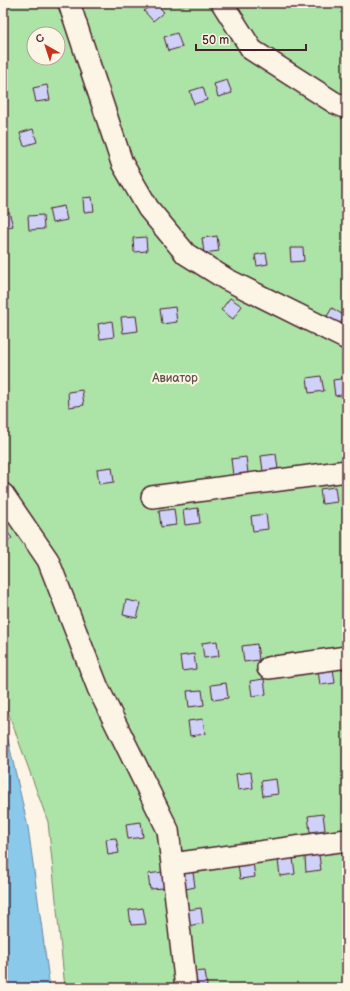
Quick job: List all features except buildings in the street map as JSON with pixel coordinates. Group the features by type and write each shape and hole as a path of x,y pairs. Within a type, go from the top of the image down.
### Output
{"street":[{"path":"69,3 122,163 148,208 186,254 226,280 347,340"},
{"path":"222,3 252,50 335,103 347,108"},
{"path":"152,497 347,471"},
{"path":"3,494 48,560 98,688 168,830 186,988"},
{"path":"268,668 347,657"},
{"path":"172,864 347,840"}],"green space":[{"name":"Авиатор","path":"3,3 347,3 347,988 65,988 48,822 3,698"}],"water":[{"path":"3,718 28,827 50,988 3,988"}]}
